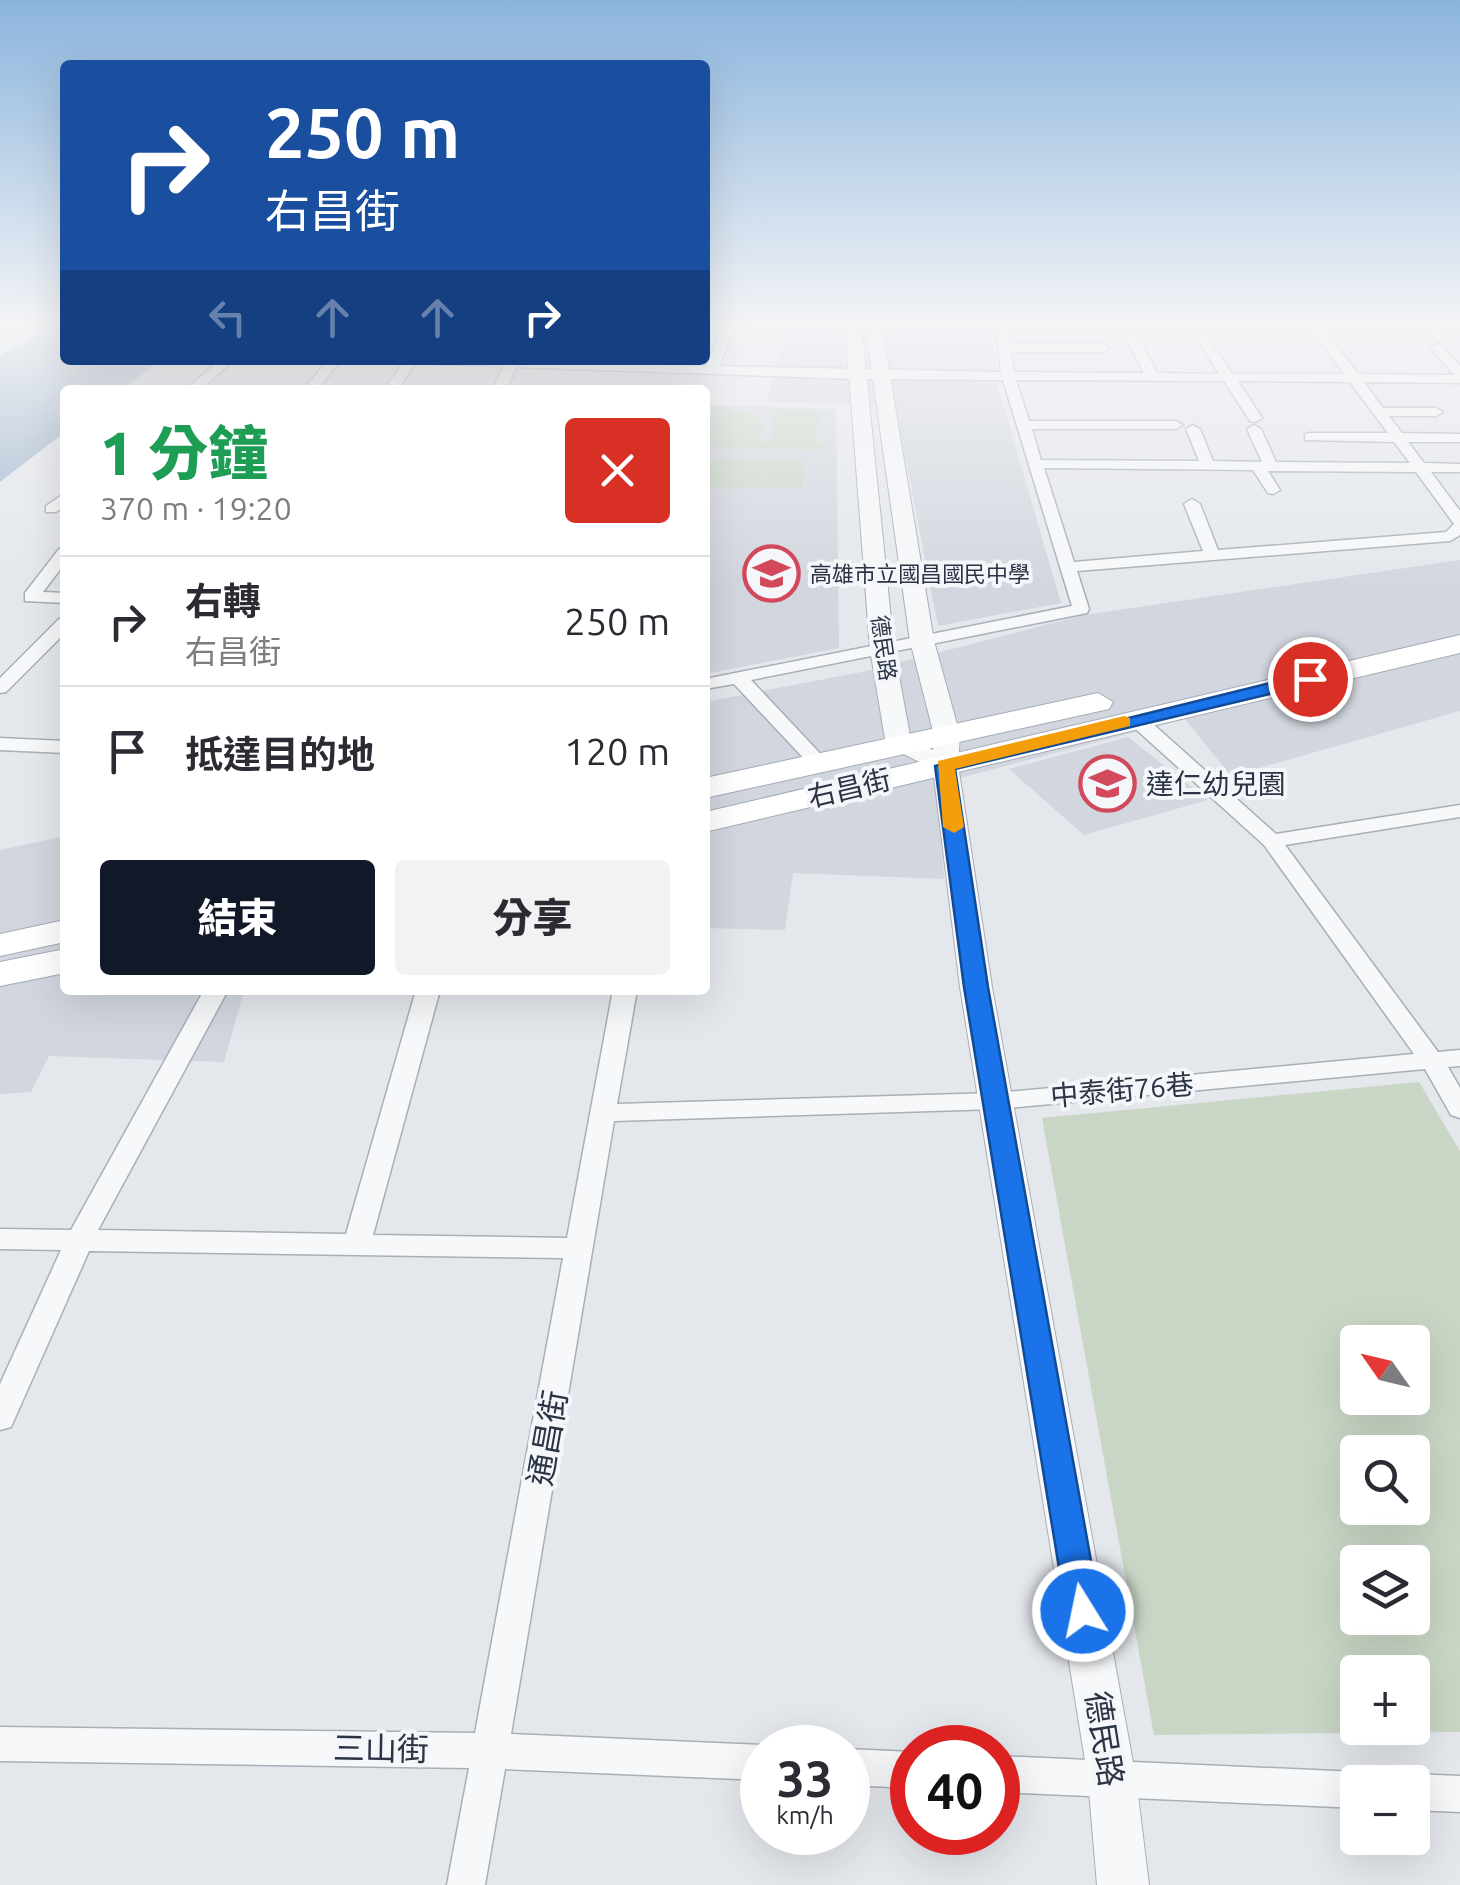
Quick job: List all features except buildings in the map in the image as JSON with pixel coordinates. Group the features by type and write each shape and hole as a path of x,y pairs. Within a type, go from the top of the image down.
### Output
{"main road":[{"name":"右昌街","path":"710,821 946,750 1460,622"},
{"name":"右昌街","path":"710,787 899,745 946,750 1136,719 1460,644"},
{"path":"0,945 60,932"},
{"path":"0,974 60,962"}],"street":[{"name":"德民路","path":"868,410 875,578 883,655 899,745"},
{"name":"德民路","path":"873,410 946,750 996,1101 1112,1779 1123,1885"},
{"path":"710,684 743,682 883,655 922,641 1081,609 1019,410"},
{"path":"1247,410 1255,424 1273,490"},
{"path":"1021,418 1111,412"},
{"path":"1068,567 1458,527 1440,493 1379,412"},
{"path":"1379,412 1436,412"},
{"path":"1021,418 1176,425"},
{"path":"1193,429 1208,466"},
{"path":"1310,437 1460,438"},
{"path":"1036,464 1460,468"},
{"path":"1440,493 1460,494"},
{"path":"1192,504 1212,555"},
{"path":"60,559 31,597 60,598"},
{"path":"820,577 875,578"},
{"path":"0,688 60,628"},
{"path":"743,682 818,762"},
{"path":"1136,719 1271,841 1432,1061 1460,1109"},
{"path":"0,744 60,748"},
{"path":"1271,841 1460,811"},
{"path":"0,1418 79,1241 213,995"},
{"path":"356,1244 427,995"},
{"name":"通昌街","path":"466,1885 493,1751 624,995"},
{"name":"中泰街76巷","path":"604,1114 996,1101 1460,1058"},
{"path":"0,1239 580,1248"},
{"name":"三山街","path":"0,1744 493,1751 740,1762"},
{"path":"1020,1775 1340,1789"},
{"path":"1430,1793 1460,1794"}],"shaded area":[{"name":"高雄市立國昌國民中學","path":"710,410 836,410 839,648 710,673"},
{"path":"896,410 1005,410 1061,603 938,626"},
{"path":"1460,560 1460,711 1231,776 1185,719 937,784 944,879 793,873 785,930 710,928 710,701 867,671 1084,615"},
{"name":"達仁幼兒園","path":"1128,737 1208,800 1084,835 1009,769"},
{"path":"60,837 60,995 243,995 224,1062 49,1056 31,1092 0,1094 0,850"}],"green space":[{"path":"710,410 754,413 766,426 755,441 770,441 774,410 819,410 817,442 824,443 825,450 710,447"},
{"path":"710,459 803,460 802,488 710,487"},
{"path":"1419,1082 1460,1151 1460,1732 1430,1732 1430,1655 1340,1655 1340,1733 1154,1735 1042,1118"}],"water":[{"path":"0,410 60,410 60,436 0,482"}],"slow traffic":[{"path":"954,827 945,766 1124,722"}],"place":[{"name":"高雄市立國昌國民中學","path":"771,574"},
{"name":"達仁幼兒園","path":"1107,784"}],"route":[{"path":"1083,1611 976,987 945,766 1310,679"}]}
